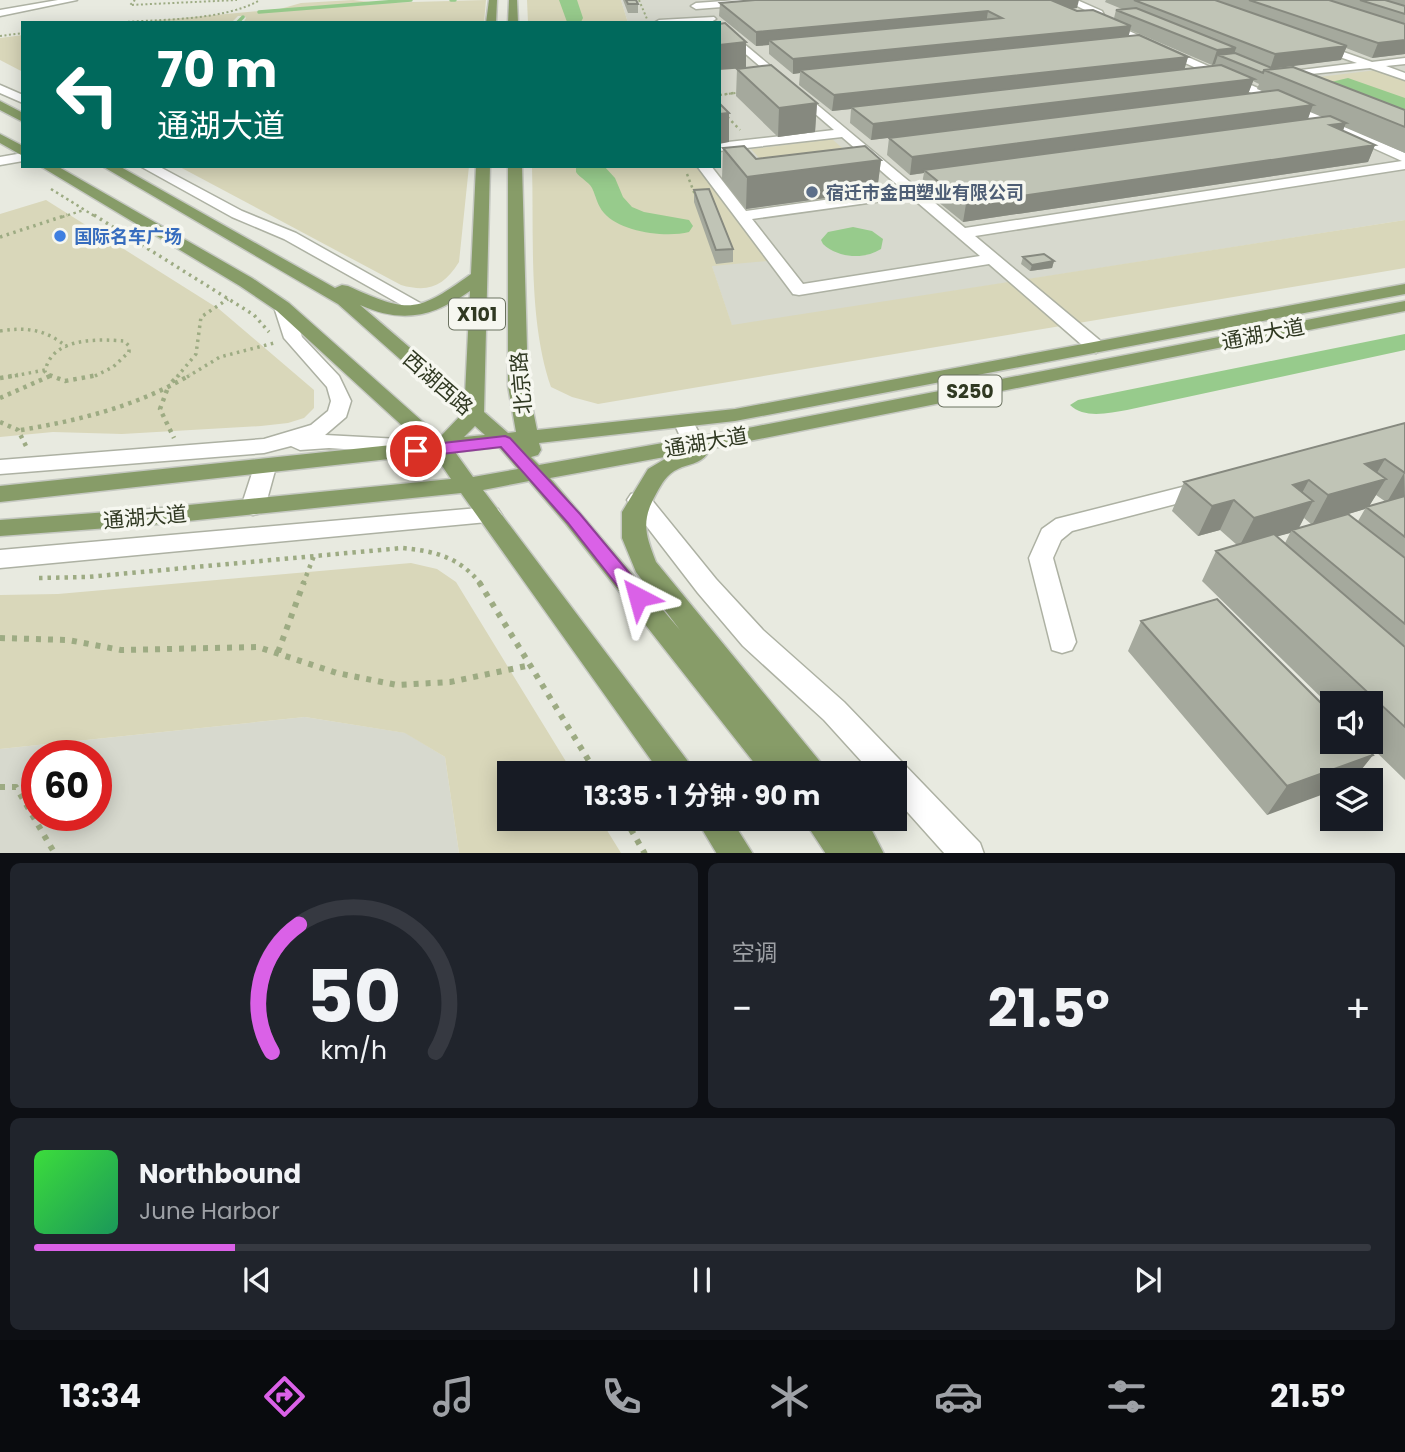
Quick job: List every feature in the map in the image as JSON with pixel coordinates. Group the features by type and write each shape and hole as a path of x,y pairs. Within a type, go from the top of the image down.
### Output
{"main road":[{"path":"491,21 493,0"},
{"path":"513,0 513,21"},
{"path":"0,105 21,117"},
{"path":"0,138 21,151"},
{"path":"50,168 246,282 282,307 441,449 670,761"},
{"name":"西湖西路","path":"113,168 344,300 505,441 574,519 771,761"},
{"name":"北京路","path":"474,414 483,168"},
{"name":"北京路","path":"515,168 518,386 534,473"},
{"path":"309,279 394,311 420,308 451,296 478,277"},
{"name":"通湖大道","path":"0,494 265,456 441,449 735,415 1405,289"},
{"name":"通湖大道","path":"0,528 253,507 468,485 753,434 1405,306"},
{"path":"441,449 474,414"},
{"path":"753,434 670,464 656,474 634,512 634,538 645,566 801,761"},
{"path":"721,831 737,853"},
{"path":"829,831 847,853"},
{"path":"855,831 869,853"}],"street":[{"path":"0,9 34,0"},
{"path":"0,9 54,0"},
{"path":"0,9 73,0"},
{"path":"693,3 772,0"},
{"path":"1069,0 1099,13 1100,17 1072,20"},
{"path":"693,3 713,21"},
{"path":"1092,18 1244,83 1253,91 1405,158"},
{"path":"721,27 756,50 834,117 844,132 911,185 962,233 1096,347"},
{"path":"1307,42 1405,77"},
{"path":"1122,45 1150,43"},
{"path":"1285,75 1405,61"},
{"path":"1192,76 1219,72"},
{"path":"0,88 21,99"},
{"path":"1301,128 1329,124"},
{"path":"721,147 747,147 844,132"},
{"path":"0,161 21,157"},
{"path":"962,233 1405,165"},
{"path":"151,168 237,214 290,236 420,308"},
{"path":"706,168 799,290 992,259"},
{"path":"742,216 911,185"},
{"path":"0,467 265,456 289,441 326,426 338,412 341,400 337,387 293,338 282,307"},
{"path":"683,421 695,444"},
{"path":"253,507 265,456"},
{"path":"1062,642 1041,558 1051,535 1064,525 1224,485"},
{"path":"639,500 707,586 753,638 834,711 882,761"},
{"path":"0,559 490,515"},
{"path":"907,788 968,853"}],"path":[{"path":"135,0 130,5 237,0"},
{"path":"132,21 218,13 246,8 260,0"},
{"path":"639,0 647,21"},
{"path":"0,36 21,33"},
{"path":"721,95 743,92"},
{"path":"721,111 747,147"},
{"path":"685,168 698,201"},
{"path":"21,430 69,422 133,404 169,387 220,357 278,342 254,315 50,188"},
{"path":"0,237 84,210"},
{"path":"177,445 159,409 160,399 193,363 199,352 201,317 228,299"},
{"path":"0,331 37,328 50,332 67,347"},
{"path":"116,338 129,346 129,352 114,367 87,378 59,380 45,370 49,359 67,347 93,339 116,338"},
{"path":"0,378 45,370"},
{"path":"0,398 50,376"},
{"path":"0,422 12,424 21,430 27,449"},
{"path":"14,450 38,447"},
{"path":"25,578 87,577 402,548 433,550 457,558 473,573 589,761"},
{"path":"278,652 314,556"},
{"path":"0,638 68,640 121,650 258,647 337,673 397,685 450,682 531,665"},
{"path":"0,787 16,787 55,853"},
{"path":"632,831 645,853"}],"shaded area":[{"path":"353,0 377,3 486,0 484,21 244,21 244,16 238,16 233,21 149,21 280,9 301,3"},
{"path":"527,0 621,0 627,21 528,21"},
{"path":"621,0 1405,0 1405,220 732,326 679,168 721,168 721,21 627,21"},
{"path":"21,35 21,71 0,60 0,38"},
{"path":"1377,70 1405,81 1405,128 1294,80"},
{"path":"1348,78 1405,98 1405,117 1331,82"},
{"path":"832,139 849,154 765,165 751,149"},
{"path":"182,168 469,168 459,262 448,277 435,286 420,288 401,285"},
{"path":"532,168 700,168 768,261 712,266 732,325 1405,220 1405,268 598,404 572,397 551,387 539,334 534,278"},
{"name":"国际名车广场","path":"46,200 219,309 314,390 314,408 304,418 261,426 122,434 53,432 0,437 0,214"},
{"path":"853,227 872,231 883,239 881,249 867,255 843,255 829,249 821,240 828,232"},
{"path":"1405,334 1405,350 1127,410 1089,414 1070,405 1078,400"},
{"path":"411,563 437,569 456,582 566,761 497,761 497,831 607,831 621,853 459,853 445,757 405,733 305,717 86,740 21,740 21,747 0,749 0,595 58,594"},
{"path":"305,717 406,733 445,757 459,853 0,853 0,749 21,747 21,831 112,831 112,740 86,740"}],"building":[{"path":"626,0 636,0 638,4 628,4"},
{"path":"755,0 1051,0 1077,11 1093,10 1131,26 793,59 769,40 1002,18 988,11 756,32 720,3"},
{"path":"1134,0 1215,0 1347,46 1275,54"},
{"path":"1249,0 1329,0 1405,24 1405,40 1378,43"},
{"path":"1360,0 1385,0 1405,6 1405,14"},
{"path":"1136,8 1236,48 1217,50 1116,10"},
{"path":"725,23 746,42 721,45 721,24"},
{"path":"1139,35 1188,57 834,95 800,70"},
{"path":"1235,53 1274,69 1264,70 1263,73 1218,55"},
{"path":"771,65 817,103 779,108 737,69"},
{"path":"1221,65 1254,79 873,124 851,107"},
{"path":"1293,67 1405,110 1405,127 1264,70"},
{"path":"1278,90 1313,105 912,157 889,138"},
{"path":"721,105 729,113 721,114"},
{"path":"1330,116 1346,123 1330,125 1375,145 966,204 924,170"},
{"path":"744,146 756,159 865,146 881,160 747,177 723,148"},
{"path":"709,189 733,249 716,250 694,190"},
{"path":"1044,254 1054,261 1032,265 1023,257"},
{"path":"1405,423 1405,473 1385,459 1365,464 1386,479 1328,495 1309,480 1293,485 1313,501 1254,518 1234,500 1212,506 1184,482"},
{"path":"1405,496 1405,537 1366,507"},
{"path":"1348,514 1405,558 1405,624 1292,530"},
{"path":"1274,534 1405,647 1405,727 1383,707 1383,691 1366,691 1216,551"},
{"path":"1217,599 1320,702 1320,754 1373,755 1337,768 1320,768 1320,774 1287,786 1141,621"}],"waterway":[{"path":"259,12 411,0"},
{"path":"568,0 574,18"},
{"path":"239,21 243,17"},
{"path":"590,168 590,172 605,184 608,197 622,214 642,221 678,226"}],"place":[{"name":"宿迁市金田塑业有限公司","path":"812,192"},
{"name":"国际名车广场","path":"60,236"}],"route":[{"path":"416,451 505,441 638,597"}]}
